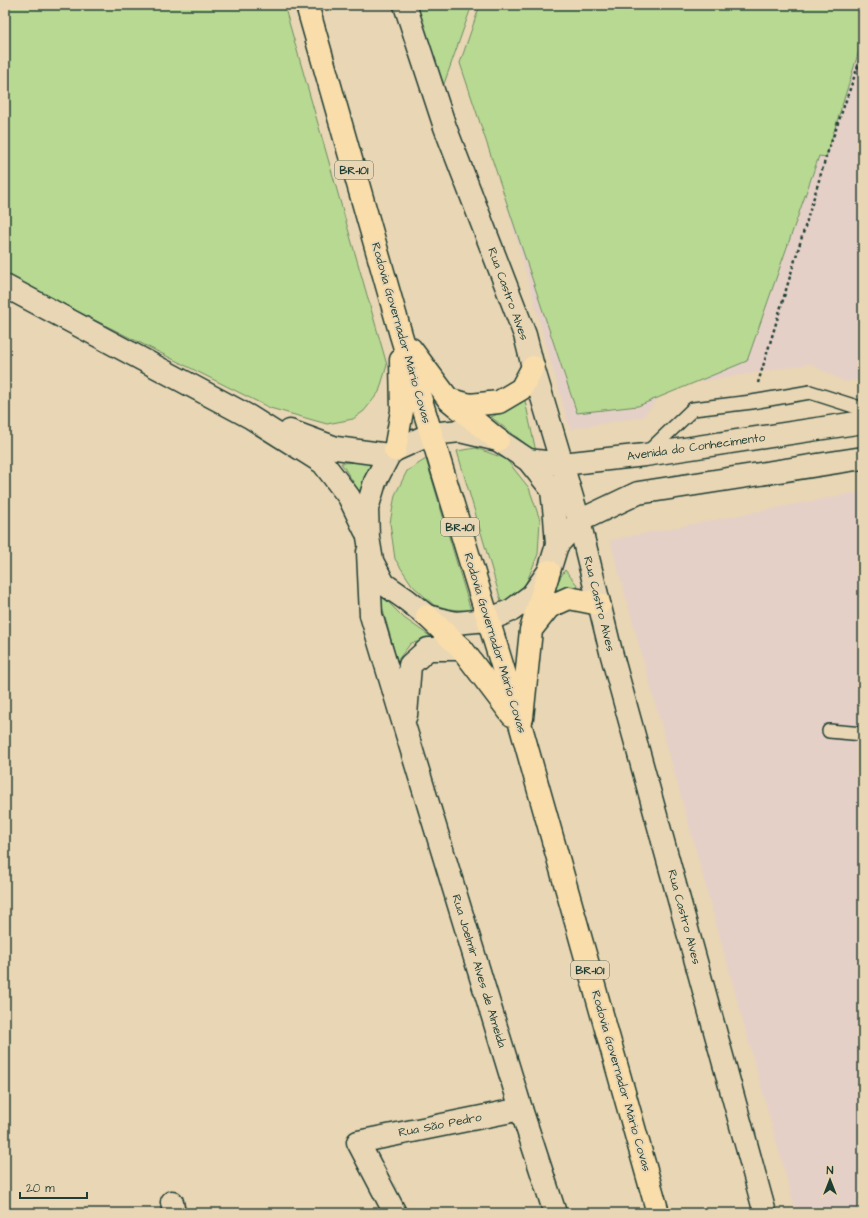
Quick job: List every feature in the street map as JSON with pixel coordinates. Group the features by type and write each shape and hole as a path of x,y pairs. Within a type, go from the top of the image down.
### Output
{"highway":[{"name":"Rodovia Governador Mário Covas","path":"307,5 401,335 521,727 658,1213"},
{"path":"401,335 449,400 498,440"},
{"path":"392,452 402,411 401,335"},
{"path":"449,400 470,405 499,402 521,389 533,367"},
{"path":"521,727 531,630 549,571"},
{"path":"531,630 549,607 569,598 598,604"},
{"path":"426,616 462,649 521,727"}],"street":[{"name":"Rua Castro Alves","path":"405,5 445,126 525,335 533,367 579,521 610,652 766,1213"},
{"path":"5,286 250,416 323,463 349,497 368,537"},
{"path":"250,416 336,448 392,452 432,434 460,431 498,440 528,460 552,490 557,545 549,571 532,596 512,610 488,620 455,623 426,616 407,600 384,584 372,561 368,537 367,509 375,482 392,452"},
{"name":"Avenida do Conhecimento","path":"528,460 562,464 645,455 863,422"},
{"path":"557,545 579,521 638,493 863,458"},
{"name":"Rua Joelmir Alves de Almeida","path":"368,537 371,615 554,1213"},
{"name":"Rua Joelmir Alves de Almeida","path":"405,728 410,665 428,649 462,649"},
{"name":"Rua São Pedro","path":"395,1213 358,1142 521,1109"}],"lane":[{"path":"645,455 693,410 810,392 863,409"},
{"path":"829,731 863,734"}],"path":[{"path":"752,402 826,157 863,52"}],"shaded area":[{"path":"863,5 863,379 845,382 810,364 668,387 643,417 570,429 472,82"},
{"path":"863,491 863,1213 796,1213 610,540"}],"green space":[{"path":"5,5 284,5 387,365 379,392 364,411 353,419 327,424 270,408 5,275"},
{"path":"417,5 472,5 440,95"},
{"path":"480,5 863,5 863,38 826,157 819,156 747,361 638,406 577,413 460,63"},
{"path":"524,396 536,452 491,417 509,409"},
{"path":"476,448 506,459 529,488 540,520 538,554 525,586 502,604 457,451"},
{"path":"426,459 471,611 437,608 412,585 395,559 390,523 395,495 407,471"},
{"path":"377,461 361,494 341,463"},
{"path":"565,570 578,586 552,591"},
{"path":"378,592 404,618 434,639 411,643 397,661"}]}
